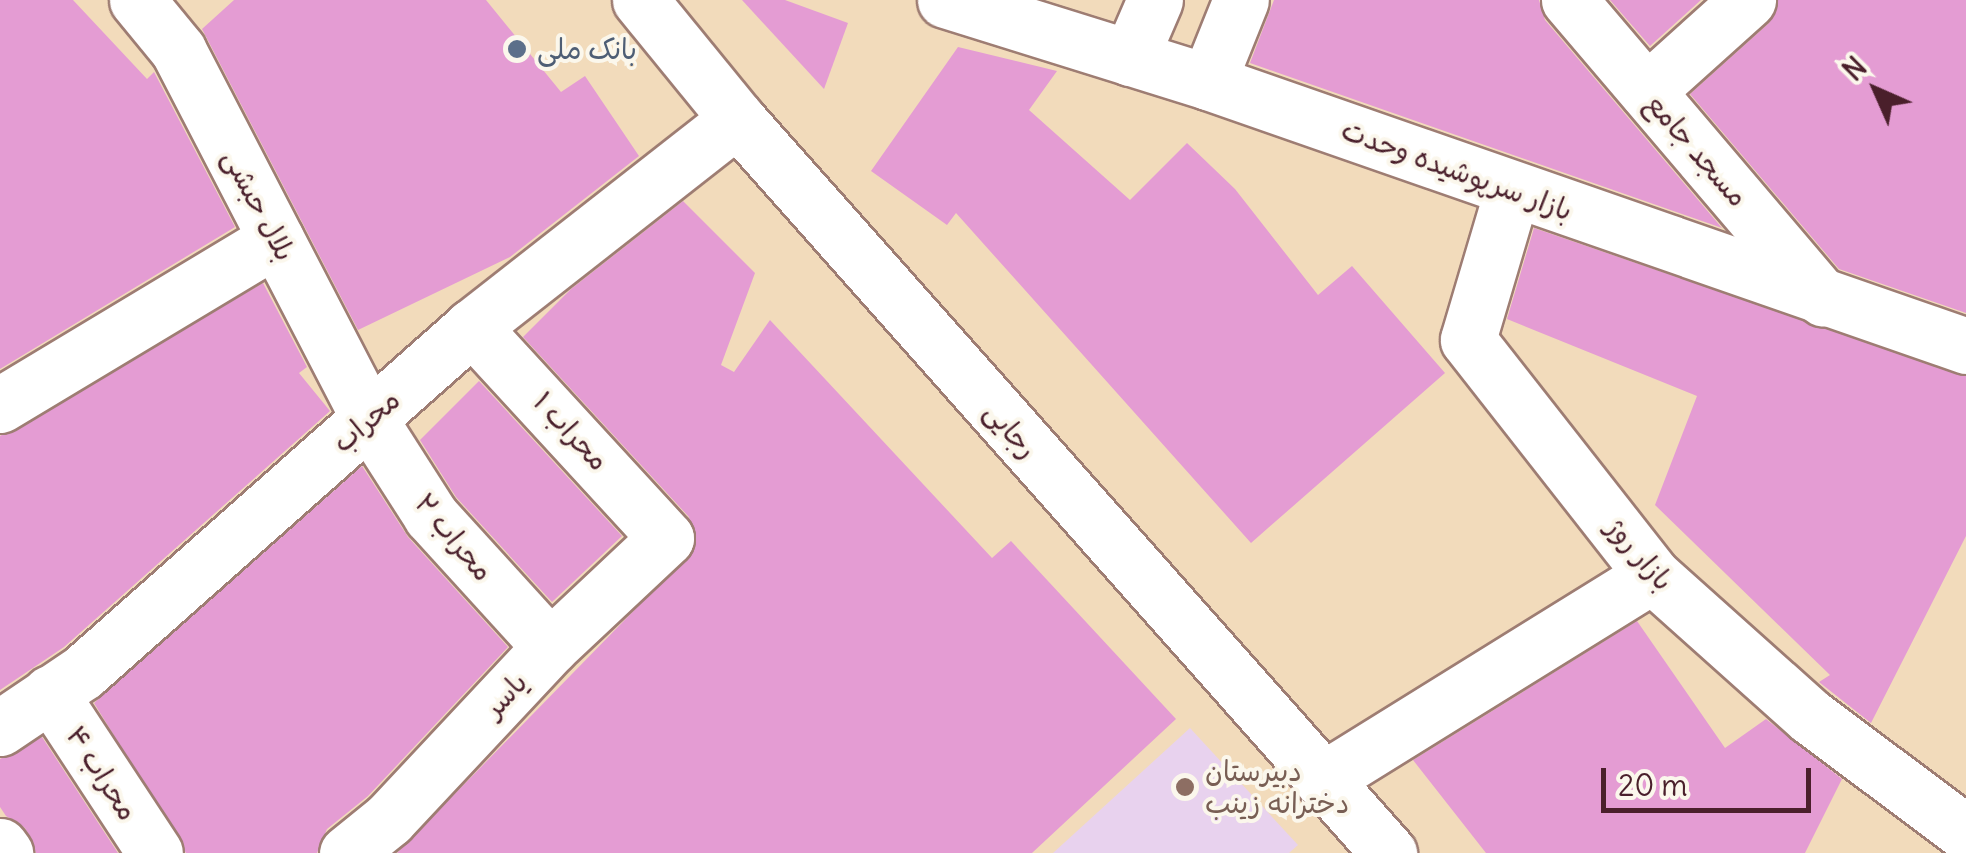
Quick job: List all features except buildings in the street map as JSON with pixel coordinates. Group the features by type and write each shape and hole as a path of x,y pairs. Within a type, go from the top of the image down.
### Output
{"street":[{"name":"بلال حبشی","path":"137,0 178,50 369,419"},
{"name":"رجایی","path":"640,0 736,118 1389,853"},
{"name":"بازار سرپوشیده وحدت","path":"946,0 1208,82 1966,346"},
{"path":"1130,58 1155,0"},
{"path":"1208,82 1241,0"},
{"name":"مسجد جامع","path":"1570,0 1825,300"},
{"path":"1646,91 1748,0"},
{"name":"محراب","path":"0,728 83,672 472,327 736,118"},
{"name":"بازار روژ","path":"1512,190 1468,340 1652,575 1811,717 1966,833"},
{"path":"0,405 276,238"},
{"name":"محراب ۱","path":"472,327 666,538"},
{"name":"محراب ۲","path":"369,419 431,516 550,647"},
{"name":"یاسر","path":"347,853 405,836 550,647 666,538"},
{"path":"1322,780 1652,575"},
{"name":"محراب ۴","path":"50,693 155,853"},
{"path":"0,846 5,853"}],"shaded area":[{"name":"دبیرستان دخترانه زینب","path":"1190,728 1298,845 1289,853 1053,853"}],"place":[{"name":"بانک ملی","path":"517,49"},
{"name":"دبیرستان دخترانه زینب","path":"1185,787"}]}
